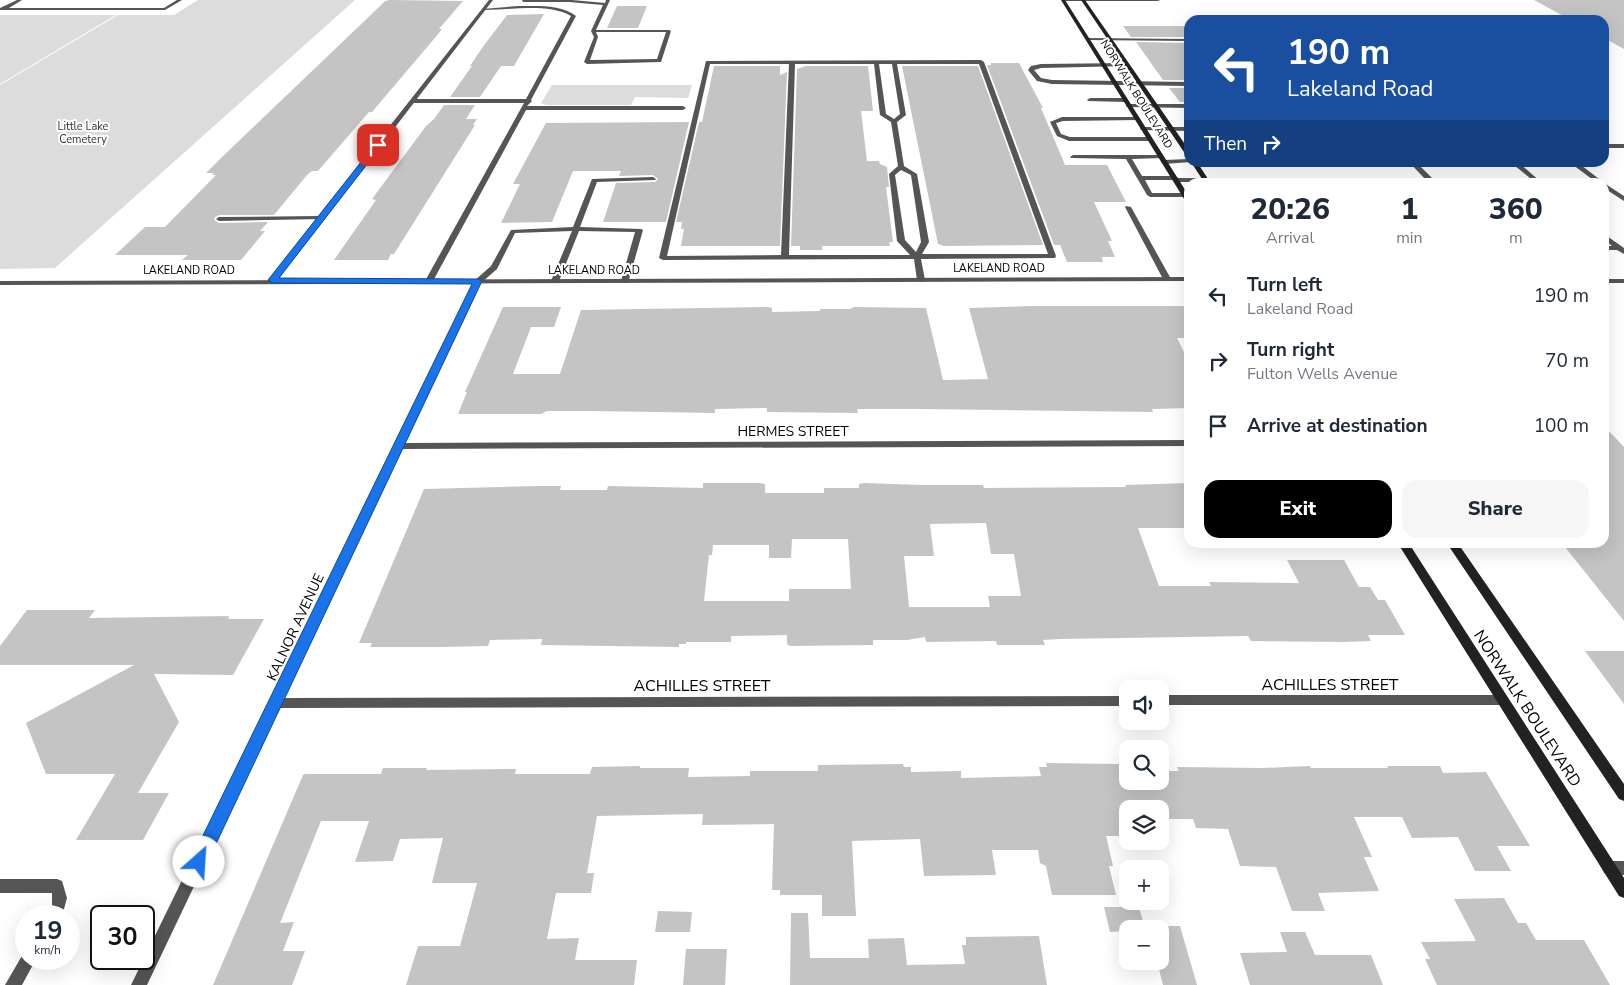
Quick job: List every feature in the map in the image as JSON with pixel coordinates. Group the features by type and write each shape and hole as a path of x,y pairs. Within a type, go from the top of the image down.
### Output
{"main road":[{"name":"NORWALK BOULEVARD","path":"1063,0 1184,193"},
{"name":"NORWALK BOULEVARD","path":"1083,0 1184,148"},
{"path":"1197,167 1204,178"},
{"name":"NORWALK BOULEVARD","path":"1406,548 1624,892"},
{"name":"NORWALK BOULEVARD","path":"1455,548 1624,795"}],"street":[{"path":"1,9 20,0"},
{"path":"1,9 165,9 180,0"},
{"path":"273,280 492,0"},
{"path":"523,1 569,0 584,3 607,2 593,31"},
{"path":"1063,0 1158,0"},
{"path":"429,281 574,16 563,10 552,9 484,9"},
{"path":"593,31 669,31 659,61 587,62 596,37 593,31"},
{"path":"1087,39 1184,40"},
{"path":"708,62 792,62 981,62 1052,256 663,258 708,62"},
{"path":"784,257 792,62"},
{"path":"876,62 883,115 894,121"},
{"path":"894,62 903,115 894,121"},
{"path":"1127,65 1041,66 1032,67 1030,70 1040,81 1184,84"},
{"path":"1090,100 1155,106 1184,106"},
{"path":"413,101 529,101"},
{"path":"524,108 682,108"},
{"path":"1137,118 1062,118 1053,122 1059,135 1069,139 1150,139"},
{"path":"894,121 901,167"},
{"path":"1143,129 1184,129"},
{"path":"1609,146 1624,146"},
{"path":"1073,157 1128,157 1184,161"},
{"path":"1128,157 1150,195 1184,198"},
{"path":"901,167 914,174 925,242 917,257"},
{"path":"901,167 892,174 902,241 917,257 921,280"},
{"path":"1417,167 1428,178"},
{"path":"1519,167 1533,178"},
{"path":"1579,167 1594,178"},
{"path":"1140,178 1184,180"},
{"path":"555,281 594,180 654,179"},
{"path":"1609,189 1624,200"},
{"path":"1128,208 1168,280"},
{"path":"219,219 321,218"},
{"path":"576,230 639,230 625,281"},
{"name":"KALNOR AVENUE","path":"139,985 478,281 494,266 513,231 576,230"},
{"path":"1609,240 1621,250"},
{"name":"LAKELAND ROAD","path":"0,283 273,280 1184,280"},
{"path":"1609,281 1624,281"},
{"name":"HERMES STREET","path":"398,446 1184,443"},
{"name":"ACHILLES STREET","path":"276,703 1119,700"},
{"name":"ACHILLES STREET","path":"1169,700 1501,700"},
{"path":"1609,868 1624,868"},
{"path":"0,886 57,886 61,894 60,905"},
{"path":"13,985 22,970"}],"green space":[{"name":"Little Lake Cemetery","path":"198,0 355,0 55,268 0,269 0,85 118,15 174,15"},
{"path":"0,15 116,15 0,84"},
{"path":"552,85 692,85 688,98 635,97 631,105 546,105 541,103"}],"building":[{"path":"1534,0 1624,0 1624,49 1609,41 1609,15 1562,15"},
{"path":"385,1 463,1 439,29 442,29 439,33 372,112 369,112 318,171 312,171 307,175 274,215 219,215 215,217 214,220 219,223 268,222 260,231 265,231 241,260 182,260 188,255 115,255 145,227 165,227 216,175 212,175 214,173 206,173"},
{"path":"617,6 647,6 638,28 607,28"},
{"path":"544,14 514,66 501,66 480,97 450,97 482,48 507,15"},
{"path":"1123,26 1184,26 1184,37 1131,37"},
{"path":"1136,42 1184,43 1184,80 1163,80"},
{"path":"991,63 1019,63 1043,108 1041,108 1065,165 1107,165 1126,202 1094,202 1112,241 1108,241 1115,257 1102,257 1103,262 1067,262 1060,245 1054,245 987,65 991,65"},
{"path":"714,66 780,66 780,75 787,72 780,246 681,246 684,229 681,229 682,222 676,222 699,122 702,122"},
{"path":"806,66 868,66 873,111 861,111 867,161 879,161 880,164 887,167 889,187 886,187 893,242 889,242 890,246 822,246 822,250 800,250 800,246 791,246 797,69"},
{"path":"902,66 978,66 1043,245 944,246 938,244"},
{"path":"1169,88 1184,88 1184,102 1180,102"},
{"path":"444,105 475,105 466,119 477,119 473,125 475,125 394,254 391,254 388,260 334,260 376,200 372,199 426,126 434,119"},
{"path":"689,122 666,222 603,222 616,183 655,182 658,179 653,175 619,176 621,171 573,171 552,222 501,223 520,184 513,184 546,123"},
{"path":"1184,306 1184,338 1177,338 1184,352 1184,408 1152,409 1153,412 857,409 858,413 767,412 767,408 715,409 715,413 547,411 541,414 458,414 467,392 465,392 503,307 561,307 554,327 531,327 513,374 560,374 581,310 768,307 772,308 772,312 820,311 820,309 850,309 854,307 926,308 943,380 988,379 969,308"},
{"path":"1609,431 1624,447 1624,621 1566,548 1609,548"},
{"path":"703,483 759,483 765,484 765,493 824,493 824,488 859,488 859,484 864,483 983,485 984,488 1126,487 1125,485 1184,483 1184,528 1138,528 1159,586 1211,586 1209,582 1299,583 1287,560 1344,560 1359,587 1370,587 1378,600 1385,600 1405,635 1368,635 1371,641 1343,642 1251,641 1248,636 1059,639 1043,640 1045,645 997,645 996,641 926,642 925,637 907,640 873,640 873,645 790,646 787,644 787,635 731,636 731,642 686,642 686,644 679,644 679,647 541,645 542,639 490,640 488,646 370,647 372,643 359,643 424,489 561,486 560,490 607,490 608,486 703,488","holes":["986,523 991,554 1014,554 1021,596 988,596 990,607 909,607 904,556 934,556 930,524","792,539 848,539 851,589 789,589 789,601 704,601 709,555 712,555 713,545 769,545 769,558 791,558"]},
{"path":"27,610 95,610 89,618 229,616 228,619 264,619 233,675 154,674 179,722 138,793 169,793 143,840 76,840 115,774 46,774 26,723 134,665 0,665 0,646"},
{"path":"1585,651 1624,651 1624,704"},
{"path":"1046,763 1119,764 1119,790 1169,790 1169,771 1179,771 1177,767 1261,768 1310,766 1311,768 1388,768 1387,766 1440,766 1443,773 1486,772 1530,846 1497,846 1511,871 1475,871 1458,837 1412,838 1402,817 1354,817 1372,857 1364,857 1379,891 1318,893 1325,911 1292,911 1276,867 1240,866 1228,829 1196,828 1193,819 1169,819 1169,800 1119,800 1119,836 1106,836 1113,866 1109,866 1116,895 1052,895 1046,866 1040,863 1038,850 992,850 996,875 924,876 920,839 852,841 856,916 822,916 822,895 780,895 780,890 772,890 774,824 702,825 703,814 597,816 587,873 594,873 591,893 556,893 547,939 579,938 575,960 637,960 634,985 406,985 418,946 460,946 477,883 432,883 443,838 400,839 393,861 355,862 369,821 321,821 280,923 294,922 283,951 305,951 292,985 213,985 305,774 381,774 383,768 427,768 426,770 516,769 515,774 590,774 592,767 640,766 640,768 689,768 688,777 750,776 750,771 818,771 818,765 903,764 904,767 911,767 911,772 961,771 961,778 1041,776 1039,767 1047,767"},
{"path":"1504,898 1518,923 1526,923 1536,940 1584,940 1610,985 1437,985 1425,959 1430,959 1421,942 1476,941 1454,899"},
{"path":"1104,907 1119,907 1119,910 1140,910 1143,920 1119,920 1119,932 1110,932"},
{"path":"658,911 692,912 690,932 655,932"},
{"path":"791,913 808,913 810,958 869,958 868,939 904,938 907,965 965,964 962,945 966,945 966,937 1039,936 1047,985 790,985"},
{"path":"1169,926 1180,926 1197,985 1163,985 1159,970 1169,970"},
{"path":"1280,932 1305,932 1315,955 1371,955 1383,985 1250,985 1240,953 1287,952"},
{"path":"686,949 727,949 725,985 683,985"}],"route":[{"path":"199,862 478,281 273,280 378,145"}]}
